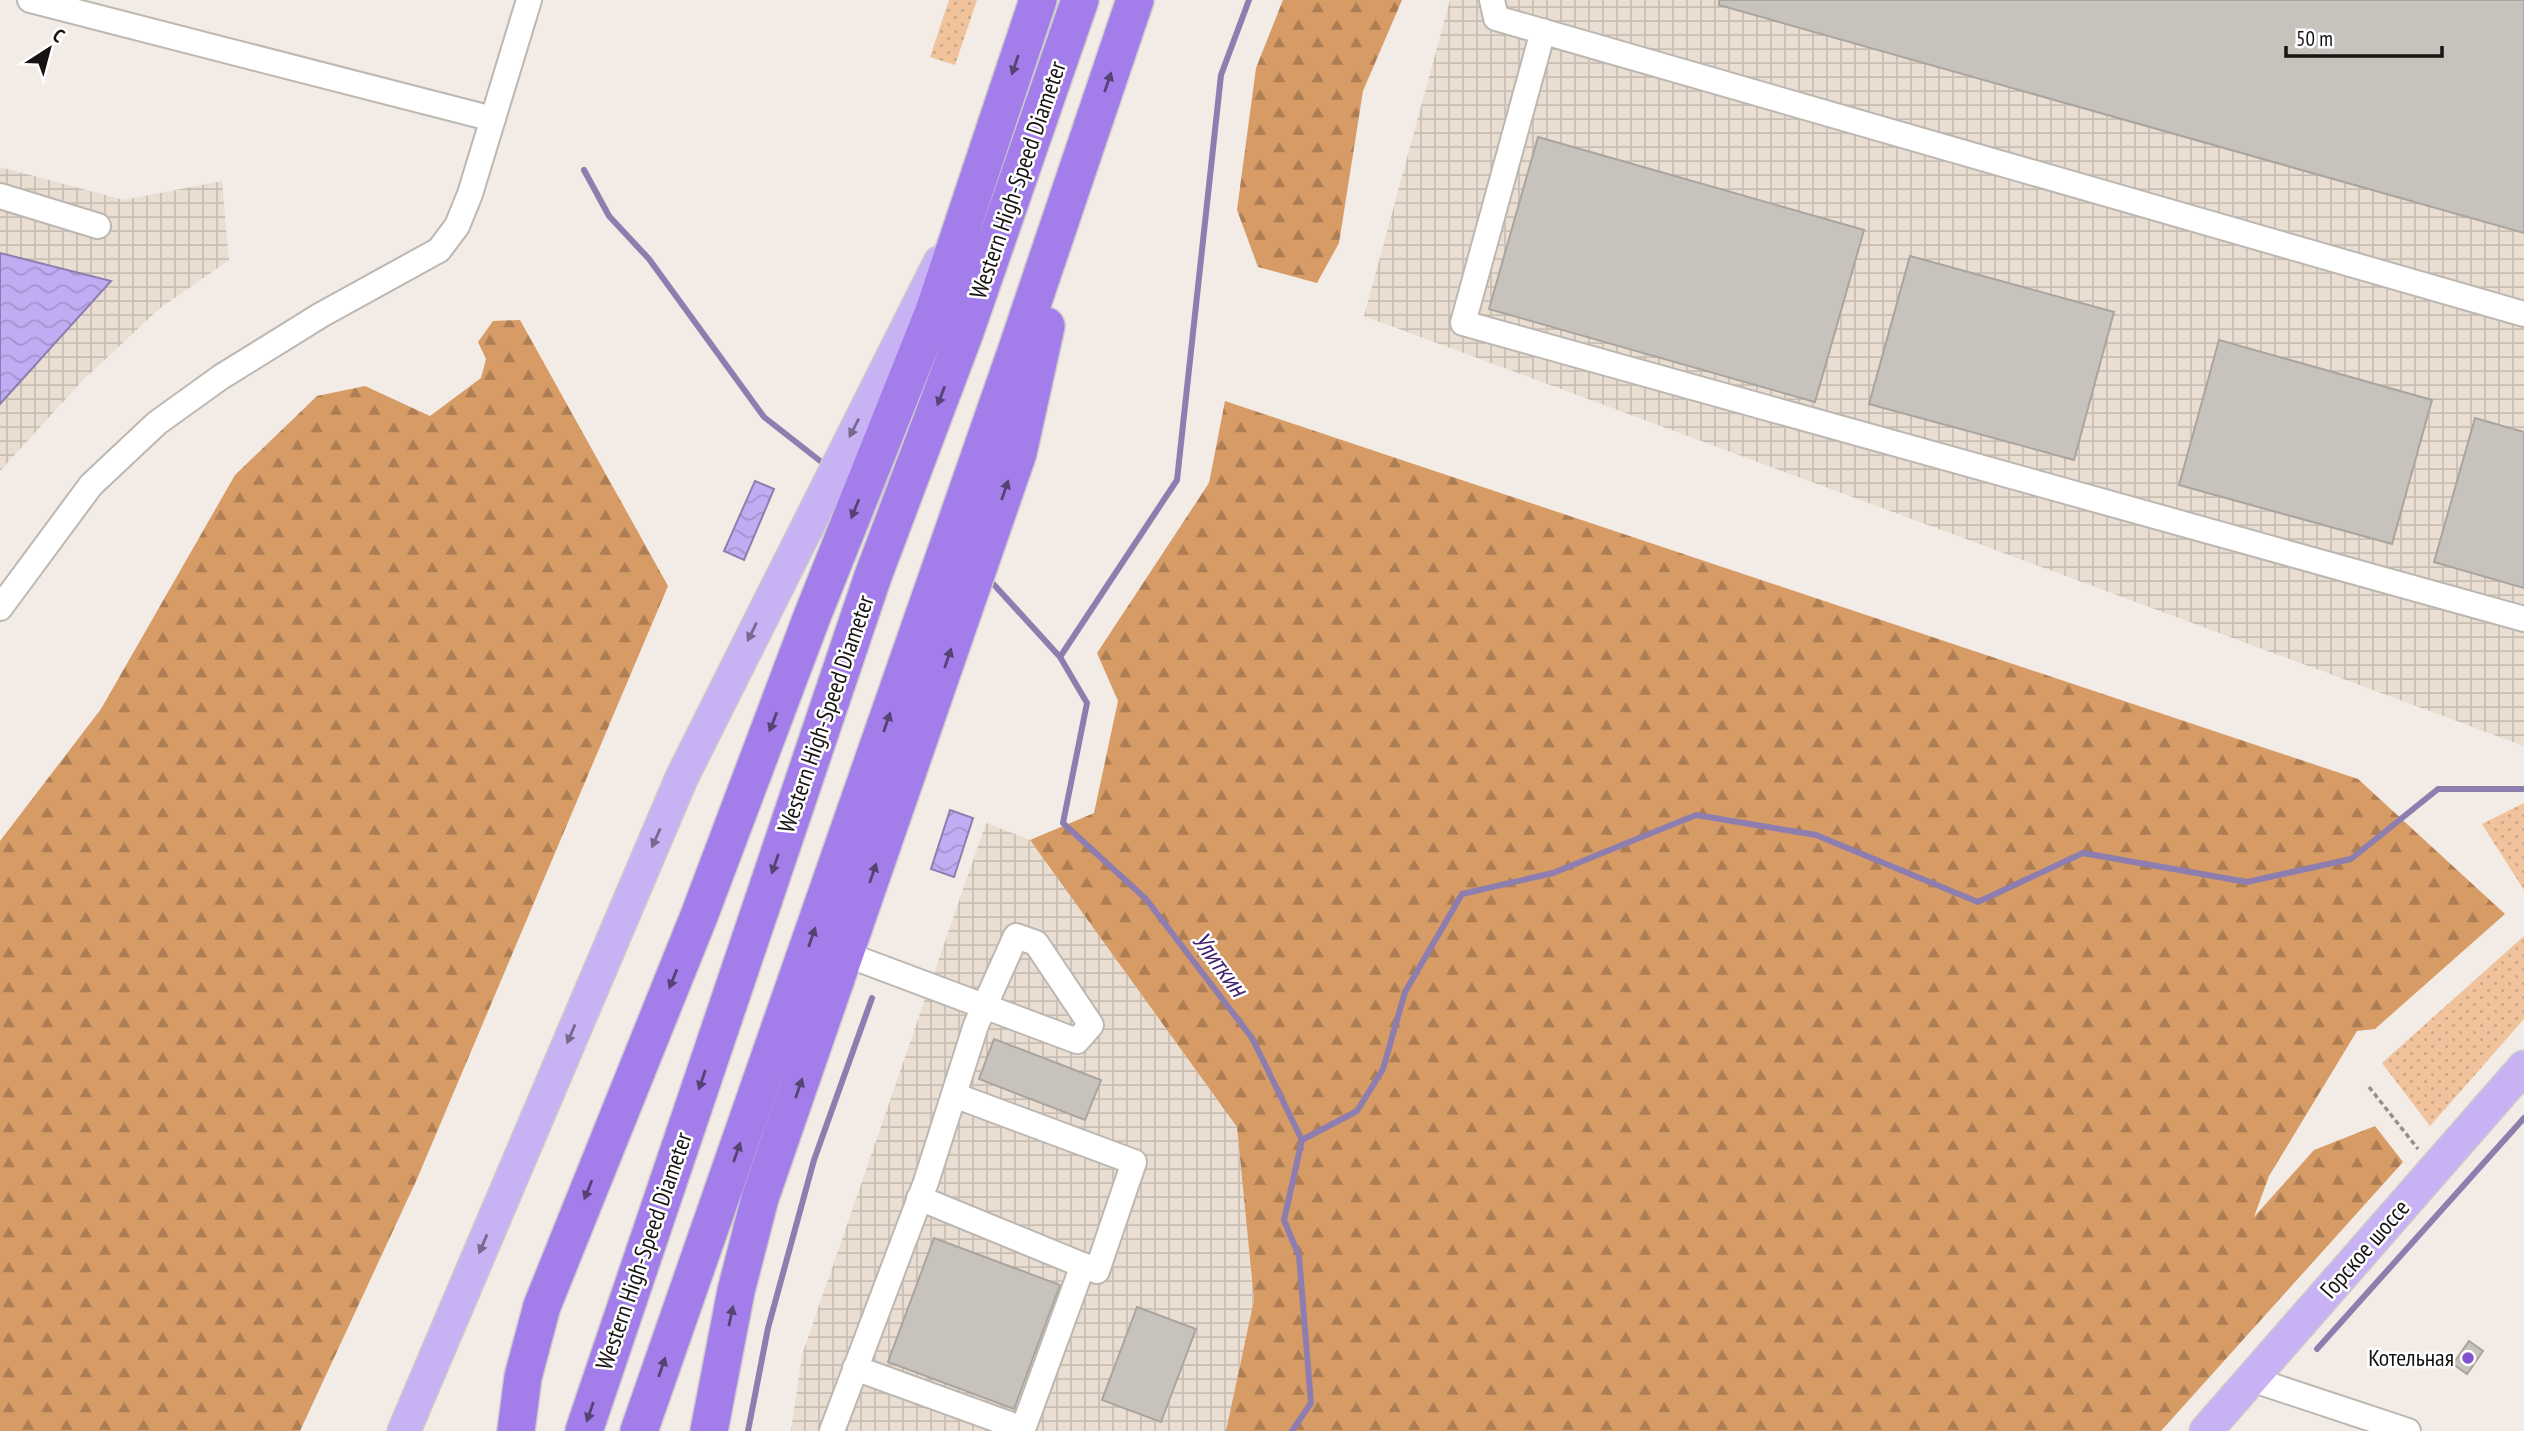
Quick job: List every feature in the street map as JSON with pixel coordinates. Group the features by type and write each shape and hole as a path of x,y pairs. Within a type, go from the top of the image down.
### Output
{"highway":[{"path":"516,1431 523,1377 542,1306 699,916 813,614 934,311 1038,0"},
{"name":"Western High-Speed Diameter","path":"584,1431 873,576 965,332 1080,0"},
{"path":"639,1431 1135,0"},
{"path":"709,1431 736,1291 760,1198 1018,453 1086,146"}],"main road":[{"path":"404,1431 682,777 916,303 965,216"},
{"name":"Горское шоссе","path":"2206,1431 2524,1067"}],"street":[{"path":"0,608 91,485 156,423 221,377 321,314 439,250 457,226 529,0"},
{"path":"1492,0 1496,18 2524,314"},
{"path":"42,2 493,119"},
{"path":"1543,32 1463,323 2524,619"},
{"path":"0,196 98,226"},
{"path":"832,1431 919,1198 976,1025 987,1007 1016,936 1036,943 1091,1025 1077,1041 987,1007 845,954"},
{"path":"919,1198 1097,1271 1134,1163 954,1095"},
{"path":"855,1368 1023,1429 1083,1265"},
{"path":"2251,1379 2408,1431"}],"path":[{"path":"2370,1087 2434,1170"}],"shaded area":[{"path":"949,0 977,0 955,65 930,57"},
{"path":"1450,0 2524,0 2524,746 1364,316"},
{"path":"0,167 124,200 222,181 229,260 159,309 83,380 0,471"},
{"path":"2524,803 2524,890 2482,824"},
{"path":"986,823 1030,840 1237,1127 1254,1300 1226,1431 791,1431 802,1355"},
{"path":"2524,936 2524,1019 2430,1126 2382,1063"}],"green space":[{"path":"1283,0 1402,0 1363,91 1339,243 1317,283 1258,267 1237,210 1256,68"},
{"path":"520,320 668,586 417,1179 300,1431 0,1431 0,841 101,709 235,475 317,396 365,386 430,416 481,378 486,359 478,342 493,321"},
{"path":"1225,401 2358,779 2505,914 2375,1029 2357,1031 2269,1176 2254,1217 2314,1150 2375,1126 2403,1162 2161,1431 1226,1431 1254,1300 1237,1127 1030,840 1094,813 1118,701 1097,653 1209,483"}],"water":[{"path":"0,253 111,281 0,404"},
{"path":"755,481 774,489 744,560 724,551"},
{"path":"950,810 973,818 954,877 931,869"}],"building":[{"path":"1719,0 2524,0 2524,233 1719,5"},
{"path":"1538,137 1864,230 1815,402 1489,309"},
{"path":"1910,256 2114,312 2074,460 1869,404"},
{"path":"2219,340 2432,400 2392,544 2179,485"},
{"path":"2475,418 2524,432 2524,588 2434,562"},
{"path":"994,1039 1101,1080 1085,1120 979,1079"},
{"path":"934,1238 1060,1285 1014,1409 888,1362"},
{"path":"1137,1307 1196,1329 1161,1422 1102,1400"},
{"name":"Котельная","path":"2469,1341 2483,1351 2467,1374 2453,1364"}],"waterway":[{"path":"1060,657 1177,480 1221,75 1249,0"},
{"path":"584,170 609,216 649,259 764,417 824,464"},
{"name":"Улиткин","path":"987,577 1060,657 1087,703 1063,823 1146,899 1252,1038 1302,1140 1284,1220 1299,1256 1311,1403 1292,1431"},
{"path":"1302,1140 1357,1111 1383,1069 1405,992 1462,894 1553,873 1696,815 1816,835 1978,902 2083,853 2247,882 2351,859 2438,789 2524,789"},
{"path":"748,1431 768,1328 814,1160 872,998"},
{"path":"2317,1349 2524,1118"}],"place":[{"name":"Котельная","path":"2468,1358"}]}
